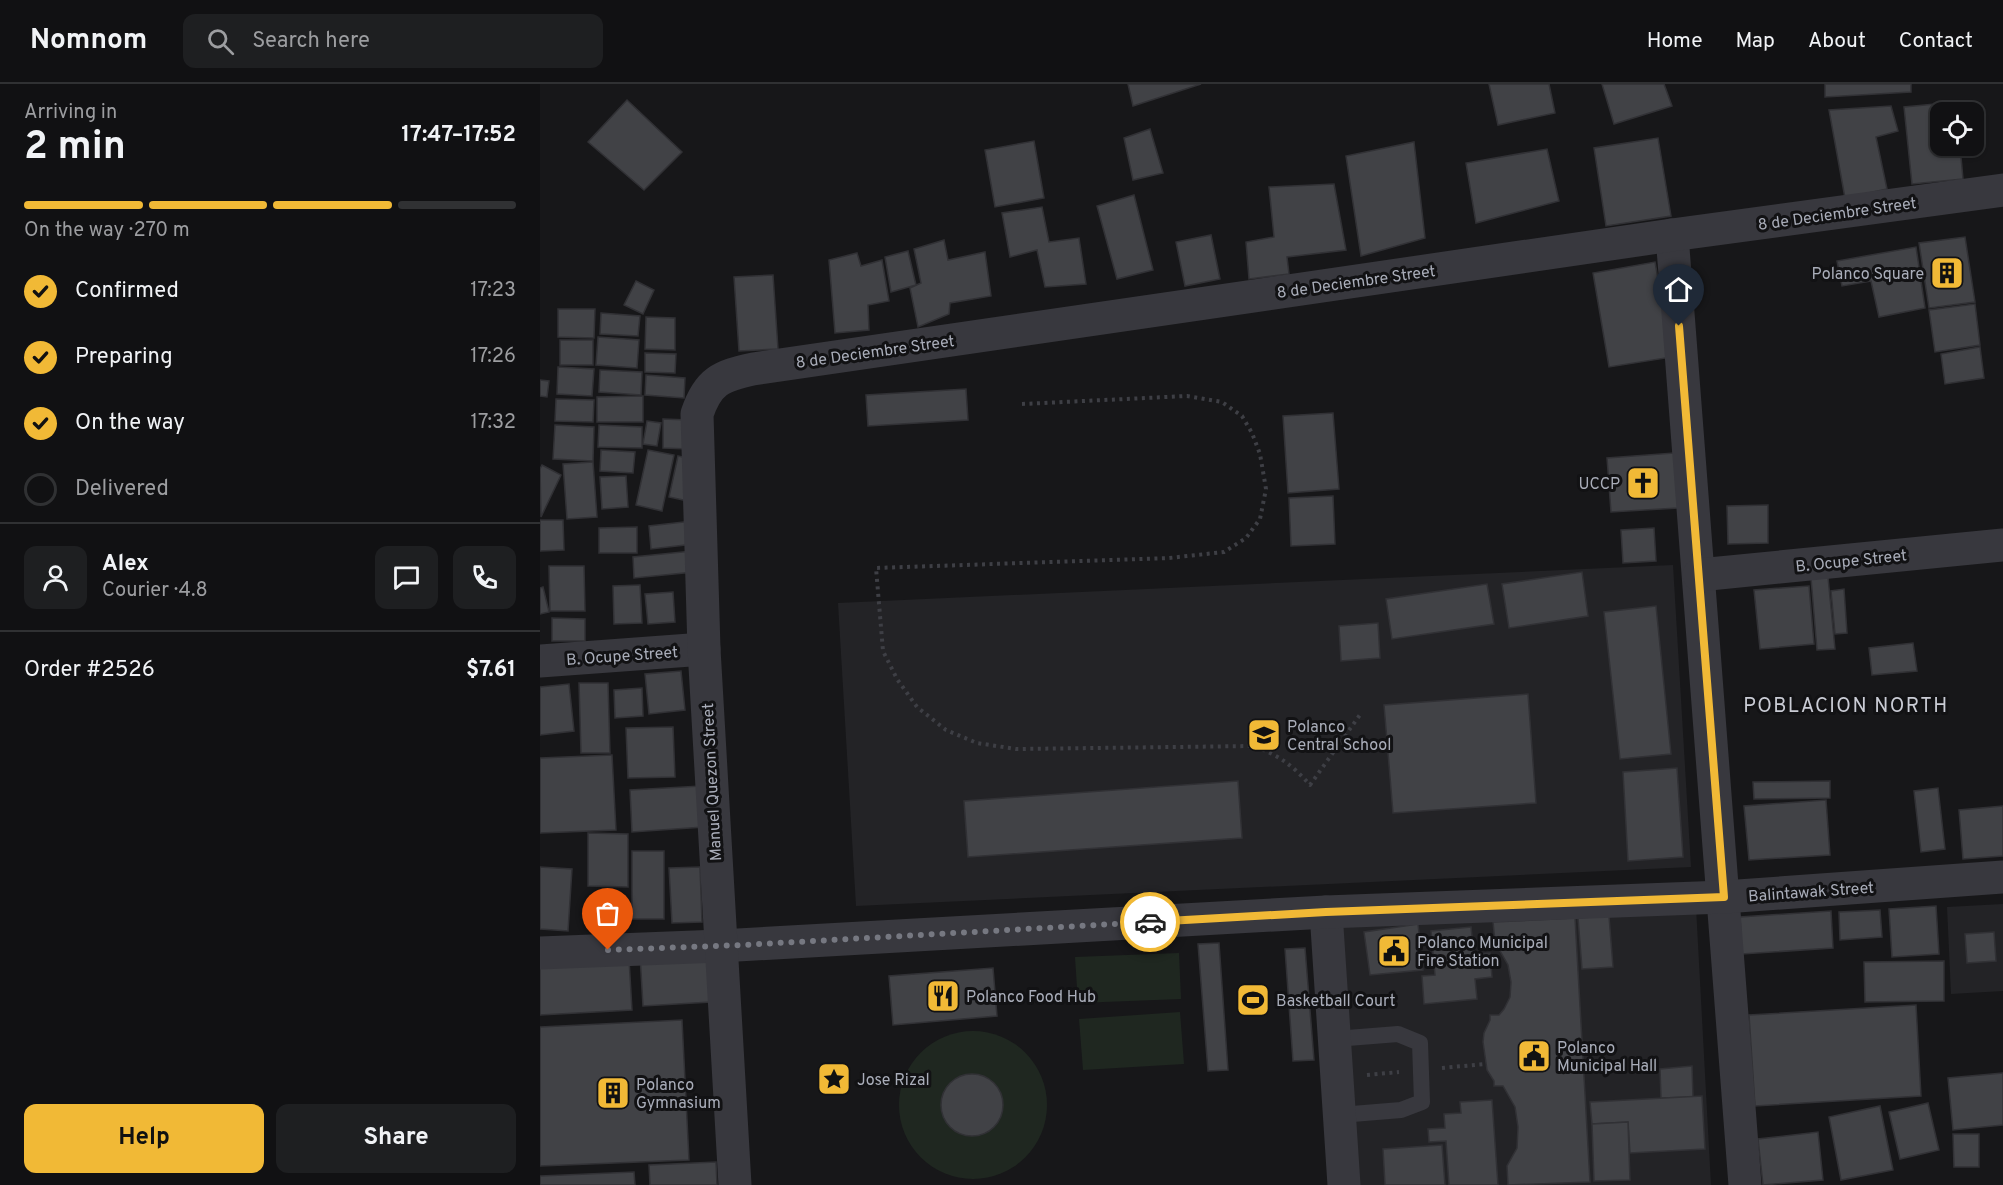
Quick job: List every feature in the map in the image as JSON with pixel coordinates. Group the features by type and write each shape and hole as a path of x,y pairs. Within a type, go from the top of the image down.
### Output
{"street":[{"name":"8 de Deciembre Street","path":"713,384 728,374 753,369 1672,235 2003,190"},
{"path":"1672,235 1724,897 1744,1185"},
{"name":"Manuel Quezon Street","path":"713,384 703,397 697,414 704,649 735,1185"},
{"name":"B. Ocupe Street","path":"1699,575 2003,545"},
{"name":"B. Ocupe Street","path":"540,661 704,649"},
{"name":"Balintawak Street","path":"540,953 720,946 1326,912 1724,897 2003,877"},
{"path":"1326,912 1344,1185"}],"lane":[{"path":"1335,1038 1398,1034 1420,1043 1422,1102 1401,1110 1340,1114"}],"path":[{"path":"1022,404 1187,396 1222,402 1242,416 1260,454 1266,489 1260,519 1246,538 1224,552 1169,558 876,568 883,651 897,679 917,707 946,730 977,743 1016,749 1253,746 1274,753 1294,768 1310,785 1362,712"}],"shaded area":[{"name":"Polanco Central School","path":"1673,565 1691,867 856,906 838,603"},
{"path":"2003,904 2003,991 1951,994 1947,907"},
{"path":"1696,907 1711,1185 1358,1185 1341,923"},
{"path":"1179,953 1181,999 1078,1003 1075,957"},
{"path":"1180,1012 1184,1064 1083,1070 1079,1019"},
{"path":"973,1031 1002,1036 1026,1052 1042,1076 1047,1105 1042,1134 1026,1158 1002,1174 973,1179 944,1174 920,1158 904,1134 899,1105 904,1076 920,1052 944,1036"}],"building":[{"path":"1128,84 1201,84 1133,106"},
{"path":"1489,84 1549,84 1555,113 1498,125"},
{"path":"1602,84 1664,84 1672,106 1614,124"},
{"path":"1825,84 1911,84 1911,92 1825,97"},
{"path":"627,100 682,152 644,190 588,142"},
{"path":"1930,104 1930,156 1961,156 1963,179 1912,184 1904,107"},
{"path":"1891,106 1898,131 1876,137 1887,189 1845,198 1829,110"},
{"path":"1150,129 1163,173 1133,180 1124,138"},
{"path":"1658,138 1671,216 1606,226 1594,148"},
{"path":"1034,141 1044,198 995,207 985,150"},
{"path":"1414,142 1425,238 1361,256 1346,156"},
{"path":"1547,149 1559,201 1476,223 1466,163"},
{"path":"1334,184 1346,250 1287,257 1289,274 1249,279 1246,242 1274,237 1269,187"},
{"path":"1134,195 1153,270 1117,279 1097,206"},
{"path":"1042,207 1049,242 1079,238 1086,284 1045,287 1037,250 1010,257 1002,213"},
{"path":"1211,235 1220,279 1185,286 1176,242"},
{"name":"Polanco Square","path":"1965,237 1975,302 1929,308 1919,243"},
{"path":"944,240 948,260 985,252 991,296 950,303 949,314 918,327 910,288 921,283 914,249"},
{"path":"1916,247 1925,308 1879,317 1871,281 1842,286 1837,261"},
{"path":"908,251 916,285 891,292 885,257"},
{"path":"857,253 861,266 882,260 889,301 868,305 869,330 835,333 829,260"},
{"path":"1655,262 1672,357 1609,367 1593,273"},
{"path":"773,275 778,349 739,351 734,277"},
{"path":"636,281 654,290 643,314 624,305"},
{"path":"1975,304 1980,345 1935,352 1929,310"},
{"path":"558,309 595,309 594,338 558,337"},
{"path":"601,313 640,316 638,336 600,334"},
{"path":"646,317 675,318 675,350 645,349"},
{"path":"598,337 639,340 637,368 596,365"},
{"path":"560,340 593,340 593,365 560,365"},
{"path":"1980,347 1984,378 1945,384 1941,354"},
{"path":"645,353 676,354 675,373 645,372"},
{"path":"558,367 594,369 592,396 557,394"},
{"path":"600,370 642,372 641,395 599,392"},
{"path":"646,375 685,378 684,398 645,395"},
{"path":"540,380 549,381 547,397 540,396"},
{"path":"966,389 968,420 868,426 866,395"},
{"path":"643,396 643,422 597,422 597,397"},
{"path":"556,399 594,400 593,422 555,421"},
{"path":"1333,413 1339,489 1288,493 1283,416"},
{"path":"663,419 689,420 688,449 663,448"},
{"path":"647,421 661,423 657,446 643,444"},
{"path":"555,425 594,427 593,461 553,459"},
{"path":"599,425 642,427 642,448 598,447"},
{"path":"601,450 635,452 633,473 600,471"},
{"path":"648,450 674,455 662,511 636,505"},
{"name":"UCCP","path":"1674,453 1678,508 1611,512 1607,458"},
{"path":"678,456 697,460 688,501 669,497"},
{"path":"593,462 597,517 567,519 563,464"},
{"path":"542,465 561,475 541,517 540,469"},
{"path":"626,476 628,507 602,509 600,477"},
{"path":"1333,496 1335,544 1291,546 1289,498"},
{"path":"1768,505 1768,543 1728,544 1727,506"},
{"path":"540,520 563,520 564,550 540,551"},
{"path":"692,521 694,544 651,549 649,526"},
{"path":"637,527 637,553 599,553 599,528"},
{"path":"1654,528 1656,561 1623,563 1621,530"},
{"path":"692,551 694,572 634,578 633,557"},
{"path":"549,566 584,566 585,611 550,611"},
{"path":"1582,572 1588,616 1509,628 1502,584"},
{"path":"1828,577 1835,649 1817,650 1811,578"},
{"path":"1487,584 1494,624 1392,639 1386,599"},
{"path":"640,585 642,623 614,624 613,586"},
{"path":"1809,586 1814,644 1760,649 1754,590"},
{"path":"543,587 549,612 540,614 540,588"},
{"path":"1844,589 1847,633 1835,634 1831,591"},
{"path":"673,592 675,622 648,624 645,594"},
{"path":"1656,606 1671,754 1620,759 1604,612"},
{"path":"552,618 585,619 585,641 552,641"},
{"path":"1378,623 1380,658 1341,661 1339,626"},
{"path":"1913,643 1917,671 1872,675 1869,648"},
{"path":"681,671 685,710 649,714 645,674"},
{"path":"579,683 608,683 610,753 581,753"},
{"path":"569,684 574,731 540,735 540,687"},
{"path":"642,688 643,716 615,718 614,690"},
{"path":"1528,694 1536,803 1393,813 1384,705"},
{"path":"673,727 675,777 628,778 626,728"},
{"path":"612,755 616,830 540,833 540,758"},
{"path":"1677,768 1683,857 1628,861 1623,772"},
{"path":"1238,781 1242,838 968,857 964,801"},
{"path":"1830,781 1830,798 1754,799 1753,782"},
{"path":"701,786 704,827 632,832 630,790"},
{"path":"1938,788 1945,849 1921,852 1914,791"},
{"path":"1826,800 1830,855 1749,860 1744,806"},
{"path":"2003,806 2003,856 1963,859 1959,810"},
{"path":"588,833 628,834 628,887 588,886"},
{"path":"632,851 664,851 664,919 632,919"},
{"path":"540,867 572,869 568,931 540,929"},
{"path":"700,867 702,922 672,923 669,868"},
{"path":"1936,906 1939,954 1892,957 1889,909"},
{"path":"1880,910 1882,937 1840,940 1839,912"},
{"path":"1831,911 1833,948 1742,954 1740,917"},
{"path":"1609,916 1613,967 1582,969 1578,918"},
{"name":"Polanco Municipal Hall","path":"1575,918 1590,1182 1508,1185 1507,1166 1517,1148 1518,1127 1515,1107 1503,1086 1494,1086 1494,1081 1487,1070 1483,1042 1490,1015 1499,1015 1510,997 1511,982 1508,965 1495,942 1493,922"},
{"name":"Polanco Municipal Fire Station","path":"1418,924 1423,970 1370,975 1364,932"},
{"path":"1471,927 1474,954 1490,953 1492,977 1475,979 1477,999 1424,1004 1422,976 1435,975 1431,931"},
{"path":"1994,932 1996,961 1967,963 1965,934"},
{"path":"1219,943 1228,1070 1208,1071 1198,944"},
{"path":"1305,948 1314,1060 1293,1061 1285,949"},
{"path":"708,950 711,1002 643,1006 640,955"},
{"path":"629,959 632,1010 540,1015 540,964"},
{"path":"1944,961 1944,1001 1865,1002 1864,962"},
{"name":"Polanco Food Hub","path":"993,968 997,1016 893,1025 889,976"},
{"path":"1916,1005 1921,1096 1755,1106 1749,1015"},
{"name":"Polanco Gymnasium","path":"682,1020 689,1160 540,1166 540,1027"},
{"path":"1692,1066 1693,1097 1661,1098 1660,1069"},
{"path":"2003,1073 2003,1125 1953,1130 1948,1078"},
{"path":"972,1074 989,1079 994,1083 998,1088 1003,1105 998,1122 994,1127 989,1131 972,1136 955,1131 950,1127 946,1122 941,1105 946,1088 950,1083 955,1079"},
{"path":"1702,1096 1705,1149 1630,1153 1628,1122 1592,1124 1590,1102"},
{"path":"1492,1100 1498,1185 1449,1185 1446,1141 1429,1142 1428,1129 1445,1128 1444,1114 1461,1113 1460,1102"},
{"path":"1928,1103 1939,1150 1900,1159 1889,1112"},
{"path":"1880,1106 1893,1170 1841,1180 1829,1117"},
{"path":"1628,1122 1630,1180 1594,1181 1592,1124"},
{"path":"1818,1132 1823,1180 1763,1185 1758,1139"},
{"path":"1953,1134 1979,1134 1979,1167 1954,1167"},
{"path":"1442,1145 1445,1185 1385,1185 1383,1149"},
{"path":"716,1162 717,1185 650,1185 649,1165"},
{"path":"634,1172 635,1185 540,1185 540,1176"}],"way so far":[{"path":"608,950 743,945 1150,922"}],"place":[{"name":"Polanco Square","path":"1947,273"},
{"name":"UCCP","path":"1643,483"},
{"name":"Polanco Central School","path":"1264,735"},
{"name":"Polanco Municipal Fire Station","path":"1394,951"},
{"name":"Polanco Food Hub","path":"943,996"},
{"name":"Basketball Court","path":"1253,1000"},
{"name":"Polanco Municipal Hall","path":"1534,1056"},
{"name":"Jose Rizal","path":"834,1079"},
{"name":"Polanco Gymnasium","path":"613,1093"}],"district":[{"name":"POBLACION NORTH","path":"1846,705"}],"route":[{"path":"1150,922 1326,912 1724,897 1679,326"}]}
